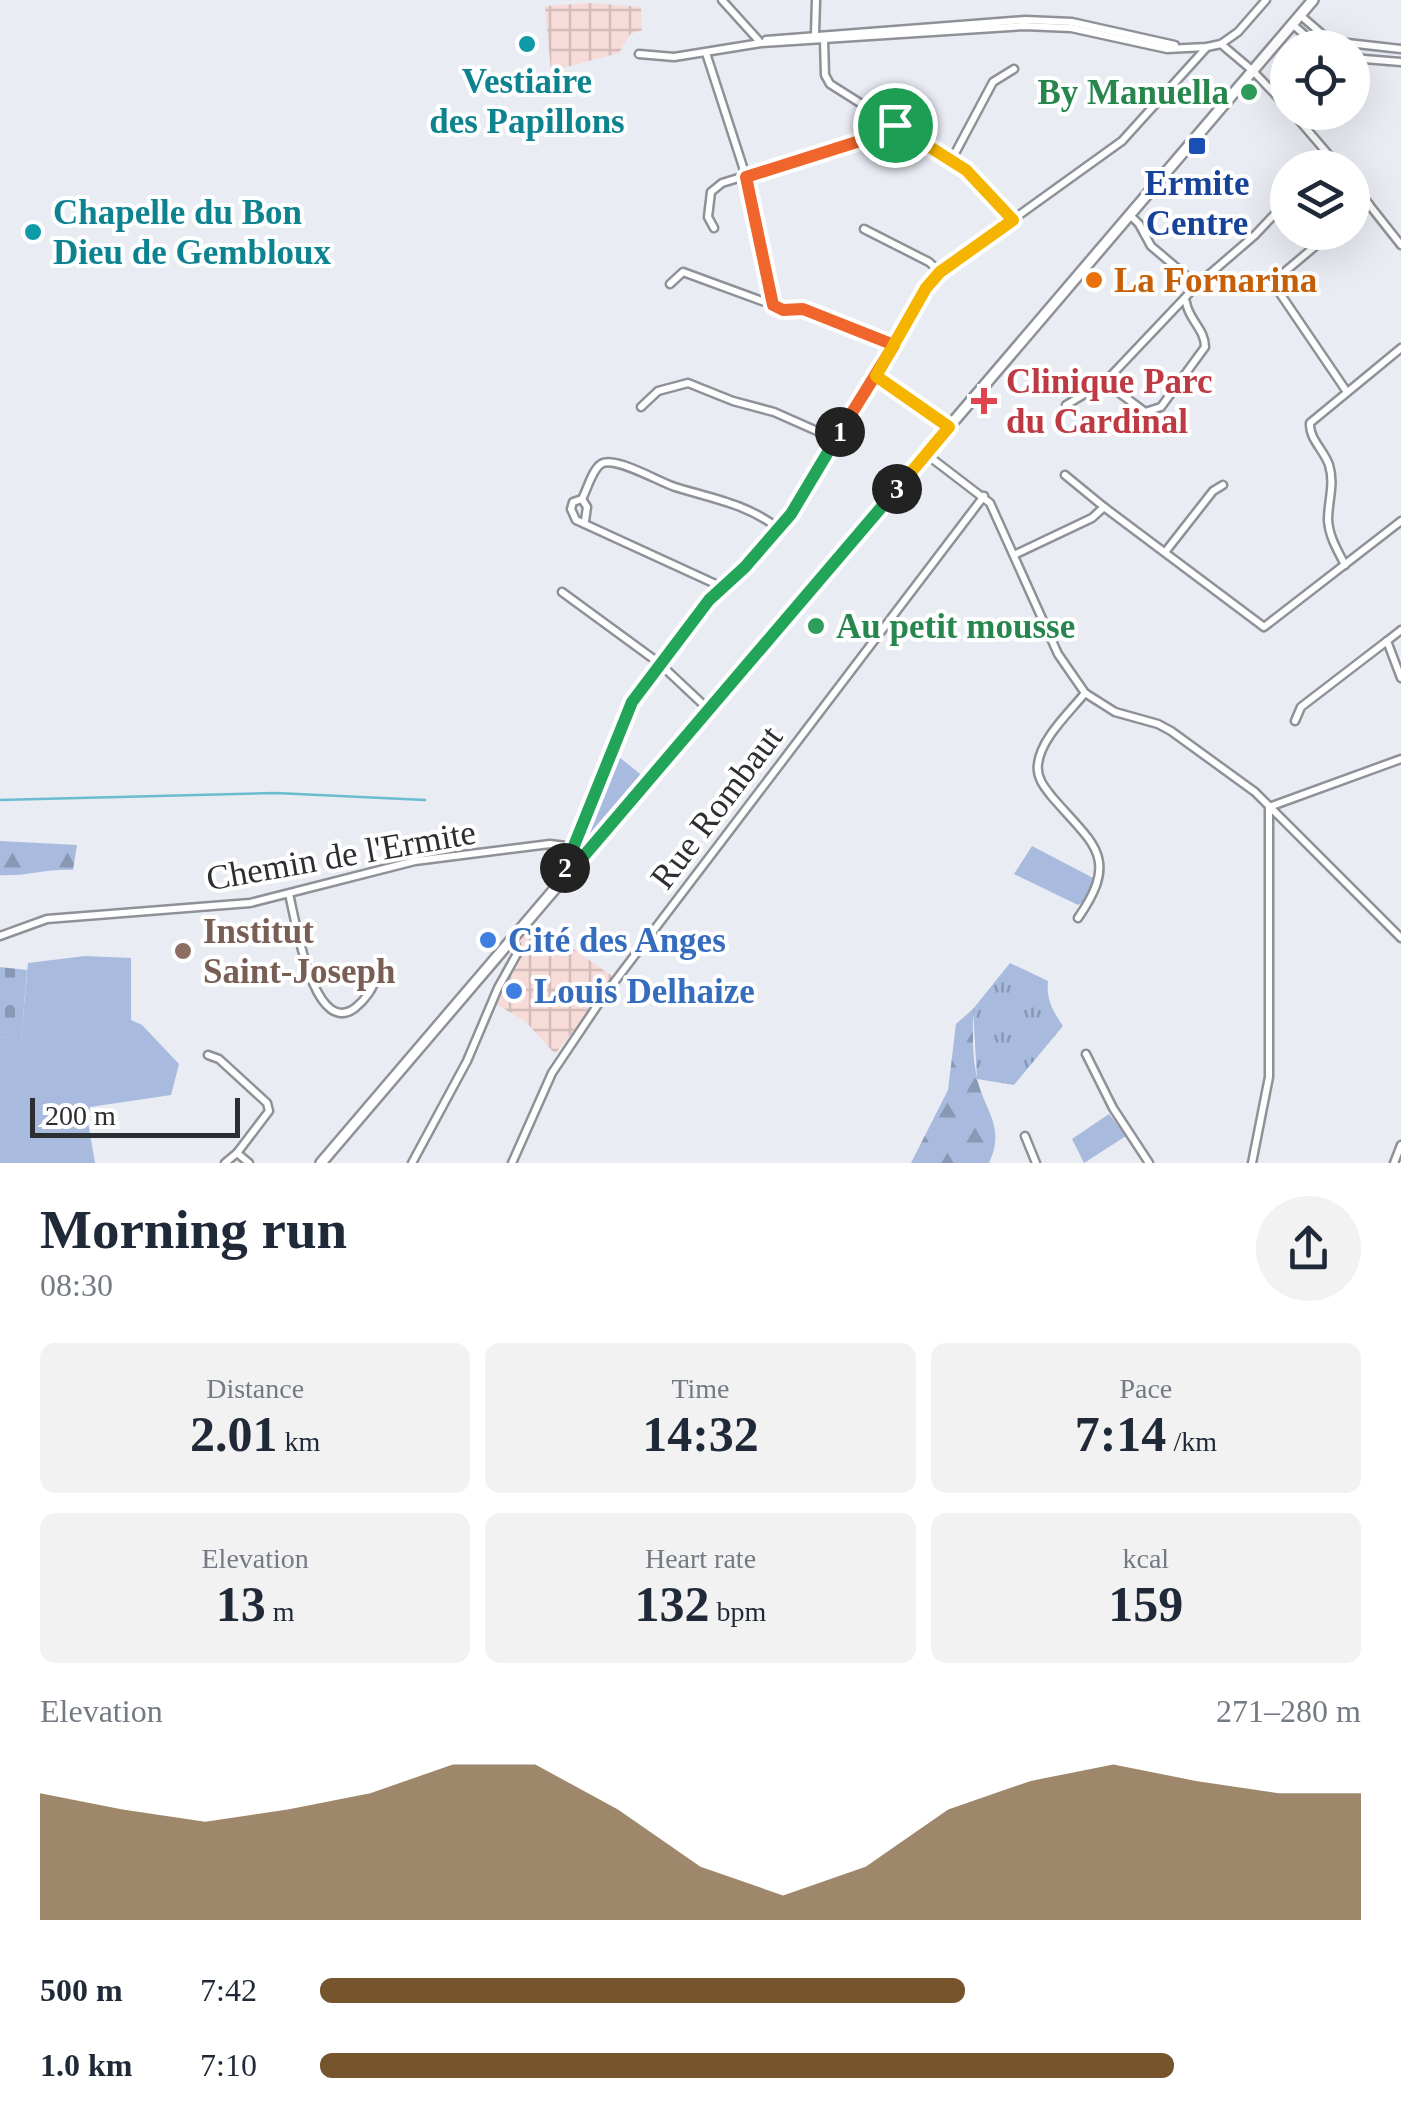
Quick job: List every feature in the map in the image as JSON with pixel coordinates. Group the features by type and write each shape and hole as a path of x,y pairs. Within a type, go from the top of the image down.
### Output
{"main road":[{"path":"321,1163 1313,0"}],"street":[{"path":"722,0 761,43"},
{"path":"816,0 825,74 830,84 966,170 1013,220"},
{"path":"639,54 674,57 761,43 1024,20 1084,24 1179,47 1206,47 1221,44 1238,32 1263,1"},
{"path":"1300,15 1330,41 1401,49"},
{"path":"1292,24 1299,30"},
{"path":"1221,44 1270,88"},
{"path":"565,878 565,866 624,719 659,663 722,588 745,567 809,487 926,288 940,272 1122,141 1206,47"},
{"path":"706,53 746,177 771,302"},
{"path":"1370,59 1401,62"},
{"path":"952,160 993,82 1014,68"},
{"path":"714,228 708,217 711,192 722,183 882,134 895,125"},
{"path":"1307,130 1324,150"},
{"path":"1370,206 1401,245"},
{"path":"1130,215 1151,246 1196,285"},
{"path":"1066,405 1105,382 1196,285 1270,219"},
{"path":"864,229 929,262 940,272"},
{"path":"1310,250 1274,280 1275,286 1346,392"},
{"path":"670,284 683,272 771,302 783,310 803,309 894,345"},
{"path":"1105,382 1145,412 1161,407 1205,347 1186,299"},
{"path":"1346,565 1330,533 1330,468 1308,427 1312,419 1401,348"},
{"path":"876,376 949,427"},
{"path":"641,407 658,391 688,383 774,412 836,440"},
{"path":"926,454 984,496 1058,654 1085,693 1115,712 1158,724 1228,771 1401,938"},
{"path":"722,588 576,520 570,509 573,502 582,499 597,467 614,462 674,487 719,498 778,528"},
{"path":"1065,476 1260,625 1268,626 1401,521"},
{"path":"1166,551 1223,485"},
{"name":"Rue Rombaut","path":"512,1163 552,1073 603,997 984,496"},
{"path":"582,499 585,522"},
{"path":"1014,555 1092,518 1104,507"},
{"path":"562,592 659,663 708,710"},
{"path":"1296,721 1301,707 1401,630"},
{"path":"1387,641 1401,678"},
{"path":"1078,918 1096,886 1101,863 1092,843 1044,787 1038,767 1045,744 1085,693"},
{"path":"1269,807 1401,759"},
{"path":"1252,1163 1269,1077 1269,807"},
{"name":"Chemin de l'Ermite","path":"0,936 46,919 250,903 415,861 550,844 574,848"},
{"path":"290,894 318,999 325,1007 340,1012 354,1008 374,986 376,976"},
{"path":"412,1163 467,1061 518,948 513,938"},
{"path":"499,954 509,968"},
{"path":"1086,1054 1113,1108 1149,1163"},
{"path":"208,1055 219,1059 267,1102 269,1111 237,1153 224,1163"},
{"path":"1025,1136 1036,1163"},
{"path":"1394,1163 1401,1145"},
{"path":"237,1153 250,1163"}],"shaded area":[{"path":"590,3 641,7 642,30 630,34 619,53 551,71 545,6"},
{"path":"533,921 615,978 555,1054 526,1022 488,999 505,963"}],"green space":[{"path":"614,753 644,777 640,777 575,858"},
{"path":"0,841 77,845 73,870 0,875"},
{"path":"1032,846 1095,879 1083,902 1078,905 1014,874"},
{"path":"85,956 131,958 131,1020 142,1025 179,1064 171,1095 90,1107 88,1122 95,1163 0,1163 0,1037 21,1039 28,963"},
{"path":"1010,963 1048,981 1051,1005 1063,1026 1014,1085 977,1079 973,1009"},
{"path":"0,967 27,970 21,1040 0,1037"},
{"path":"973,1009 976,1073 994,1127 994,1150 989,1163 911,1163 948,1090 956,1024"},
{"path":"1109,1114 1126,1136 1084,1163 1072,1139"}],"waterway":[{"path":"0,800 276,793 425,800"}],"place":[{"name":"Vestiaire des Papillons","path":"527,44"},
{"name":"By Manuella","path":"1249,92"},
{"name":"Ermite Centre","path":"1197,146"},
{"name":"Chapelle du Bon Dieu de Gembloux","path":"33,232"},
{"name":"La Fornarina","path":"1094,280"},
{"name":"Clinique Parc du Cardinal","path":"984,401"},
{"name":"Au petit mousse","path":"816,626"},
{"name":"Cité des Anges","path":"488,940"},
{"name":"Institut Saint-Joseph","path":"183,951"},
{"name":"Louis Delhaize","path":"514,991"}],"route":[{"path":"895,125 966,170 1013,220 940,272 926,288 886,361 876,376 949,427 565,878 565,866 632,702 709,600 745,567 791,514 894,345 803,309 783,310 773,305 746,177 882,134 895,125"}]}
